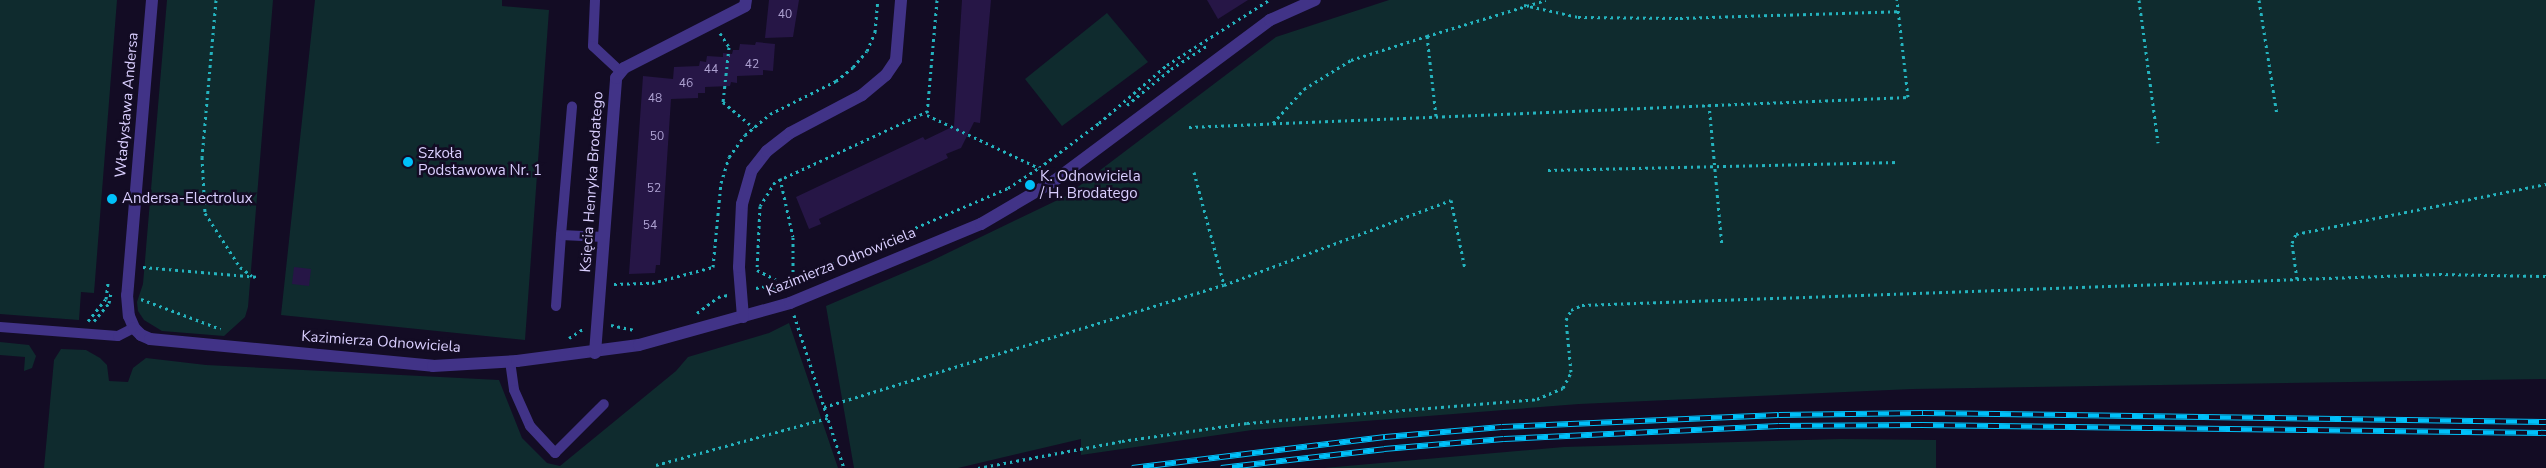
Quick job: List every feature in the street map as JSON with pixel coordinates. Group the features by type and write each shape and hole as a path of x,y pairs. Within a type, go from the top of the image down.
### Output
{"street":[{"name":"Władysława Andersa","path":"134,328 129,316 127,295 152,0"},
{"path":"621,72 745,6 746,0"},
{"path":"743,317 741,291 742,204 752,170 767,152 790,133 862,95 886,75 896,60 901,0"},
{"name":"Kazimierza Odnowiciela","path":"134,328 141,335 150,339 433,366 595,353 681,336 787,304 981,224 1054,180 1270,20 1316,0"},
{"name":"Księcia Henryka Brodatego","path":"595,353 616,78 621,72"}],"lane":[{"path":"595,0 593,46 621,72"},
{"path":"556,306 572,106"},
{"path":"561,234 604,237"},
{"path":"0,327 118,336 134,328"},
{"path":"510,361 514,390 530,426 555,452 604,404"}],"path":[{"path":"216,0 202,157 205,213 240,267 252,276"},
{"path":"608,284 652,283 713,267 721,184 729,157 754,128 770,114 836,82 853,67 867,52 875,32 878,0"},
{"path":"937,0 927,115 1039,168"},
{"path":"928,111 780,178 760,206 757,270 784,284 1008,188 1039,168 1100,123 1167,66 1269,0"},
{"path":"1273,123 1304,89 1351,60 1524,5 1546,0"},
{"path":"1189,127 1908,97 1897,0"},
{"path":"2139,0 2158,143"},
{"path":"2259,0 2277,115"},
{"path":"1524,5 1578,17 1680,18 1898,11"},
{"path":"994,200 1071,152 1171,69 1268,8"},
{"path":"717,27 729,47 724,102 754,128"},
{"path":"1427,36 1436,116"},
{"path":"1709,104 1712,166 1722,246"},
{"path":"1548,170 1898,162"},
{"path":"1194,172 1224,285"},
{"path":"780,178 793,237 793,280"},
{"path":"2297,279 2292,243 2296,234 2546,184"},
{"path":"824,407 1224,285 1451,200 1465,269"},
{"path":"142,267 259,277"},
{"path":"978,468 1122,441 1247,423 1537,398 1563,388 1571,372 1566,320 1571,310 1582,305 2439,274 2546,276"},
{"path":"688,319 718,297 766,286 781,289 804,282"},
{"path":"86,334 88,316 106,299 108,283"},
{"path":"781,289 796,322 844,468"},
{"path":"111,293 155,302 198,322 225,330"},
{"path":"567,340 582,329 618,324 636,330"},
{"path":"656,465 828,418"}],"green space":[{"path":"0,0 117,0 94,293 81,292 79,320 0,314"},
{"path":"167,0 273,0 248,307 245,317 224,336 162,331 144,320 138,311 137,302 143,284"},
{"name":"Szkoła Podstawowa Nr. 1","path":"315,0 502,0 502,6 549,10 525,340 281,315"},
{"path":"1389,0 2546,0 2546,379 1912,389 1579,404 1252,430 1081,455 1081,439 958,468 854,468 826,306 929,262 1066,196 1276,37"},
{"path":"1107,13 1148,62 1062,126 1025,79"},
{"path":"789,323 838,468 44,468 54,360 61,349 86,350 100,358 107,365 109,381 128,382 133,368 146,358 206,365 499,380 522,438 547,463 560,466 676,371 688,357 769,333"},
{"path":"0,342 29,345 36,356 32,368 24,371 25,357 0,355"},
{"path":"1841,439 1936,440 1936,468 1324,468 1564,447"}],"building":[{"path":"769,0 799,0 793,37 765,38"},
{"path":"962,0 991,0 980,123 974,122 961,148 946,154 948,158 819,219 821,224 809,229 796,197 923,137 925,140 954,126"},
{"path":"1207,0 1248,0 1218,19"},
{"path":"756,42 775,44 773,71 763,70 763,75 737,76 737,83 731,82 730,86 705,87 705,93 698,93 698,98 671,99 660,265 656,265 655,273 629,274 643,76 673,79 674,67 699,66 700,61 706,62 707,56 723,57 723,53 732,54 733,50 739,50 740,44 755,45"},
{"path":"294,267 311,269 309,286 292,284"}],"railway":[{"path":"1132,468 1385,437 1502,427 1779,415 1923,413 2546,422"},
{"path":"1221,468 1384,449 1504,439 1779,426 1922,425 2546,433"}],"place":[{"name":"Szkoła Podstawowa Nr. 1","path":"408,162"},
{"name":"K. Odnowiciela / H. Brodatego","path":"1030,185"},
{"name":"Andersa-Electrolux","path":"112,199"}]}
